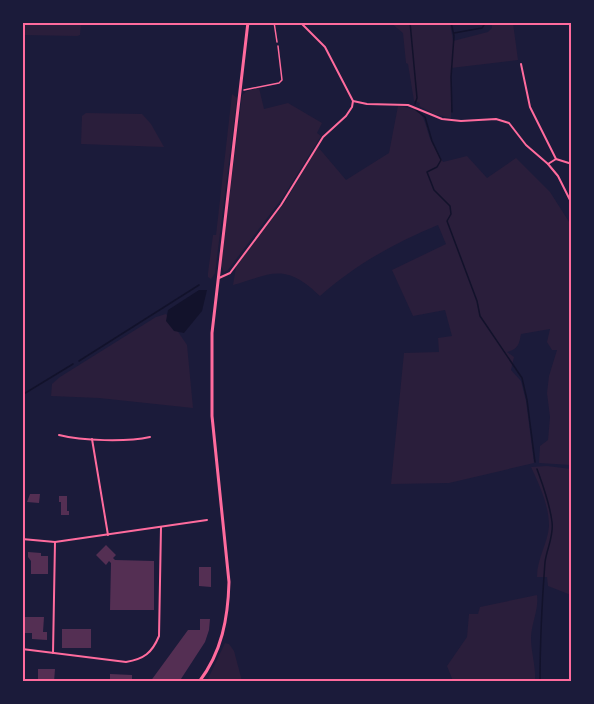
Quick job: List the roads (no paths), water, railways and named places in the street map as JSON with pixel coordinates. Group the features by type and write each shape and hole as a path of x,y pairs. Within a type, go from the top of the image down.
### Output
{"main road":[{"path":"199,681 209,666 222,637 230,582 211,391 212,333 248,22"}],"street":[{"path":"217,279 230,273 301,175 323,137 346,116 352,107 353,100 325,47 300,22"},
{"path":"521,64 530,107 556,159 572,164"},
{"path":"353,100 367,104 408,105 442,119 461,121 496,119 509,123 526,144 548,164 558,177 572,204"},
{"path":"548,164 556,159"},
{"path":"59,435 76,440 134,441 150,437"},
{"path":"92,439 108,535"},
{"path":"22,539 55,543 207,520"},
{"path":"22,649 126,662 143,657 155,646 159,636 161,527"},
{"path":"52,652 55,543"}],"lane":[{"path":"274,22 277,42"}],"waterway":[{"path":"410,22 417,98 415,104"},
{"path":"451,22 454,36 451,77 452,112"},
{"path":"454,33 482,28 484,25"},
{"path":"416,110 425,117 432,141 441,160 437,167 427,172 434,190 450,206 451,214 447,221 477,301 480,316 522,378 535,462"},
{"path":"79,361 199,285"},
{"path":"22,395 73,364"},
{"path":"537,469 548,502 552,527 545,562 540,682"}]}
